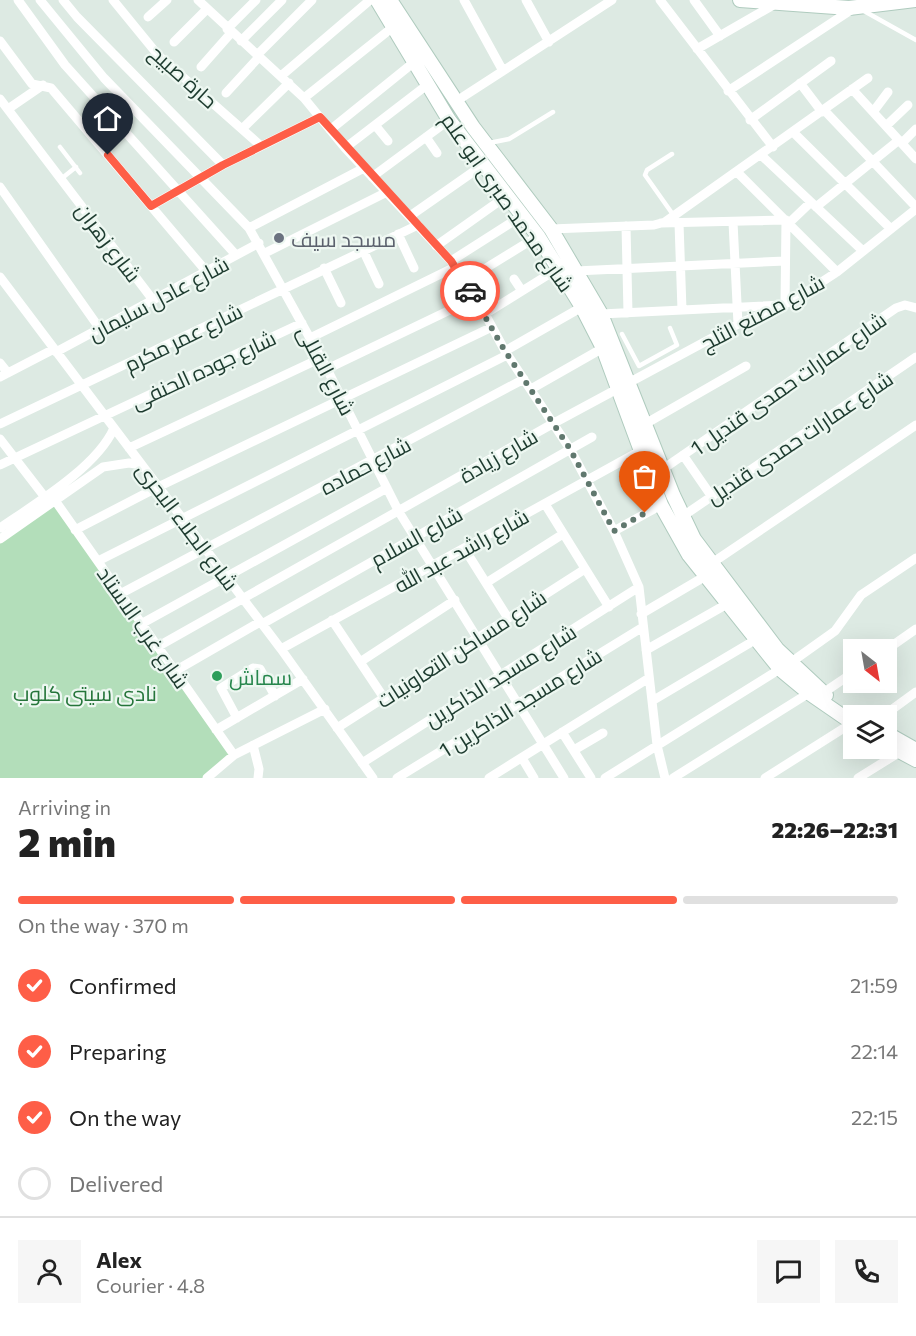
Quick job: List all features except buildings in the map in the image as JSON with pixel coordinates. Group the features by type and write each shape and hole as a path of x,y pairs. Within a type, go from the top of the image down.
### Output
{"street":[{"path":"18,0 65,64 236,255"},
{"name":"شارع القللى","path":"40,0 104,78 249,228 265,253 327,369 399,512 564,778"},
{"path":"63,0 92,33 223,165"},
{"name":"حارة صبيح","path":"113,0 158,55 261,146"},
{"path":"148,17 167,0"},
{"path":"198,0 304,98 345,148 453,264 485,314 506,353 570,449 585,482 614,531 639,587 657,745 664,778"},
{"path":"201,67 256,0"},
{"path":"241,41 282,0"},
{"path":"226,93 312,0"},
{"path":"281,76 370,0"},
{"name":"شارع محمد صبرى ابو علم","path":"377,0 413,63 450,120 523,215 559,268 645,424 694,539 785,666 809,693 843,714"},
{"name":"شارع محمد صبرى ابو علم","path":"390,0 455,102 551,229 627,360 624,385 640,451 661,505 676,534 704,577 755,640 843,711"},
{"path":"464,0 503,71"},
{"path":"526,0 549,42"},
{"path":"455,102 612,0"},
{"path":"660,0 773,147"},
{"path":"694,0 720,36"},
{"path":"740,0 852,5 915,0"},
{"path":"697,49 780,3"},
{"path":"728,91 852,5"},
{"path":"174,42 207,9"},
{"path":"304,98 393,27"},
{"path":"0,41 29,81 51,88 207,271"},
{"path":"750,120 831,61"},
{"path":"330,130 413,63"},
{"path":"676,220 737,172 868,78"},
{"path":"242,129 289,83"},
{"path":"800,83 823,111 916,208"},
{"path":"8,110 43,85"},
{"path":"345,148 427,85"},
{"path":"852,89 916,159"},
{"path":"873,112 888,92"},
{"name":"شارع زهران","path":"0,99 153,300"},
{"path":"886,126 908,105"},
{"path":"151,206 223,165 320,117"},
{"path":"372,177 450,120"},
{"path":"375,125 388,141"},
{"path":"551,229 661,224 676,220 787,222 845,183 916,129"},
{"path":"793,132 891,229"},
{"path":"426,137 437,153"},
{"path":"761,155 863,251"},
{"path":"410,216 483,165"},
{"path":"249,228 364,168"},
{"path":"737,172 837,272"},
{"path":"0,187 100,329"},
{"path":"265,253 387,192"},
{"path":"436,246 508,195"},
{"name":"شارع مصنع الثلج","path":"624,385 738,324 785,304 837,272 916,208"},
{"path":"310,338 453,264 523,215"},
{"path":"676,220 681,266 682,310"},
{"path":"733,222 738,324"},
{"path":"601,314 785,304 787,222"},
{"name":"شارع عمر مكرم","path":"0,424 283,287 418,225"},
{"path":"626,226 628,313"},
{"path":"398,234 414,268"},
{"path":"465,281 538,236"},
{"name":"شارع عادل سليمان","path":"4,375 100,329 259,243"},
{"path":"363,250 379,284"},
{"path":"576,272 785,261"},
{"path":"324,268 341,303"},
{"path":"485,314 559,268"},
{"name":"شارع الجلاء البحرى","path":"0,277 281,649 373,778"},
{"path":"514,279 522,291"},
{"path":"327,369 475,298"},
{"name":"شارع عمارات حمدى قنديل 1","path":"663,470 896,308 905,305 916,308"},
{"path":"98,561 506,353 582,308"},
{"name":"شارع جوده الحنفى","path":"0,465 302,323"},
{"path":"75,530 158,487 492,327"},
{"path":"531,389 603,348"},
{"name":"شارع عمارات حمدى قنديل","path":"683,516 916,357"},
{"path":"129,448 321,358"},
{"path":"0,363 4,375"},
{"path":"645,424 746,366"},
{"name":"شارع حماده","path":"120,594 524,379"},
{"name":"شارع زيادة","path":"157,647 624,385"},
{"path":"712,563 916,425"},
{"path":"0,539 54,499 77,478 100,452 114,428"},
{"name":"شارع السلام","path":"175,671 592,437"},
{"path":"0,439 44,496"},
{"name":"شارع راشد عبد الله","path":"281,649 640,451"},
{"path":"683,455 712,496"},
{"path":"0,528 44,496 77,478 115,464 142,465"},
{"path":"141,624 387,488"},
{"name":"شارع غرب الاستاد","path":"54,499 234,755"},
{"path":"545,504 609,607"},
{"path":"614,531 661,505"},
{"path":"486,583 563,534"},
{"path":"464,548 508,618"},
{"path":"605,778 785,666 835,631 861,595 916,558"},
{"name":"شارع مساكن التعاونيات","path":"337,728 585,569"},
{"path":"641,614 704,577"},
{"name":"شارع مسجد الذاكرين","path":"362,762 639,587"},
{"path":"360,662 455,600"},
{"path":"646,650 727,604"},
{"path":"332,620 384,698"},
{"name":"شارع مسجد الذاكرين 1","path":"397,778 643,627"},
{"path":"897,642 916,629"},
{"path":"652,701 755,640"},
{"path":"237,718 221,688 253,668 260,669 275,696"},
{"path":"489,778 503,774 522,758 649,678"},
{"path":"216,730 303,679"},
{"path":"823,693 843,679"},
{"path":"897,706 916,692"},
{"path":"673,778 809,693"},
{"path":"207,778 234,755 324,709"},
{"path":"765,778 843,728"},
{"path":"562,732 591,778"},
{"path":"574,750 603,732"},
{"path":"897,739 916,750"},
{"path":"253,746 259,769 258,778"},
{"path":"897,750 916,760"},
{"path":"858,778 900,752"},
{"path":"522,758 534,778"}],"lane":[{"path":"852,5 916,40"},
{"path":"486,144 509,139 553,112"},
{"path":"60,147 80,173"},
{"path":"672,154 647,170 645,175 676,220"},
{"path":"61,179 76,167"},
{"path":"622,334 627,360 641,366 676,346 670,328"}],"green space":[{"name":"نادى سيتى كلوب","path":"54,499 234,755 207,778 0,778 0,534"}],"way so far":[{"path":"470,291 505,351 570,449 585,482 614,531 645,513"}],"place":[{"name":"مسجد سيف","path":"279,238"},
{"name":"سماش","path":"217,676"}],"route":[{"path":"108,155 151,206 223,165 320,117 345,148 451,261 470,291"}]}
